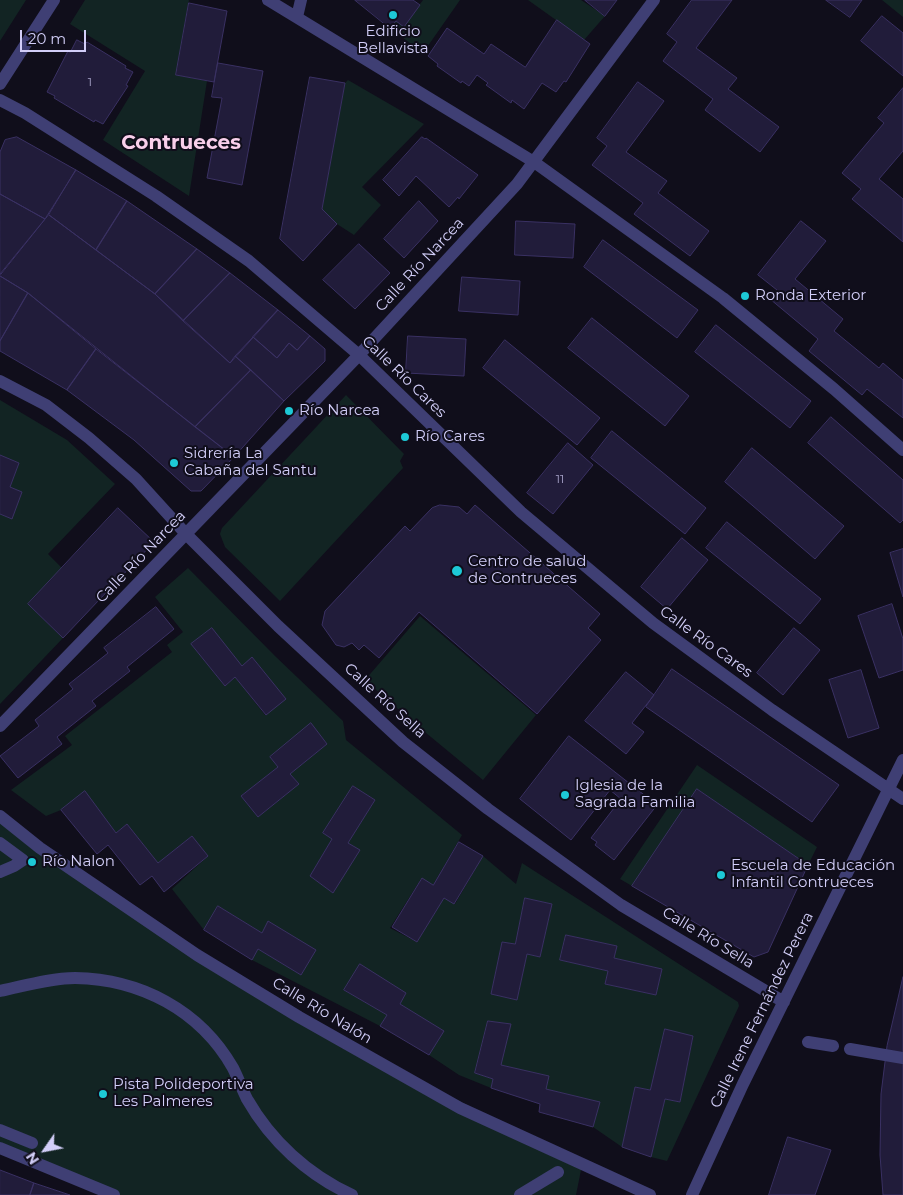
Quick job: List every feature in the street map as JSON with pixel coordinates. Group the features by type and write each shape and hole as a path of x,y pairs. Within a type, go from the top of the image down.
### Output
{"street":[{"path":"0,84 54,0"},
{"path":"268,0 534,162 723,298 834,389 903,450"},
{"path":"297,17 301,0"},
{"name":"Calle Río Narcea","path":"0,726 359,355 517,184 654,0"},
{"name":"Calle Río Cares","path":"0,100 25,113 156,196 249,261 359,355 521,512 648,619 772,710 903,799"},
{"name":"Calle Río Sella","path":"0,381 46,405 89,438 136,480 186,534 278,626 403,742 488,809 621,905 784,1002"},
{"name":"Calle Irene Fernández Perera","path":"692,1195 903,760"},
{"name":"Calle Río Nalón","path":"0,816 40,848 197,955 307,1022 460,1108 650,1195"},
{"path":"0,842 22,860 0,872"},
{"path":"0,991 74,978 117,982 156,995 192,1017 214,1040 233,1068 247,1098 265,1126 285,1149 333,1186 352,1195"},
{"path":"808,1042 833,1046"},
{"path":"850,1049 903,1058"},
{"path":"0,1130 32,1143"},
{"path":"0,1148 114,1195"},
{"path":"520,1195 558,1172"}],"shaded area":[{"path":"0,0 26,0 0,41"},
{"path":"85,0 189,0 176,75 207,81 189,196 103,140 145,71 70,24"},
{"path":"423,0 460,0 423,53 390,28 396,21 404,26"},
{"path":"528,0 581,0 605,16 584,40"},
{"path":"882,0 903,0 903,17"},
{"path":"348,80 424,124 362,187 381,205 354,235 337,224 322,209 345,83"},
{"path":"346,395 404,454 400,461 403,468 280,601 225,547 220,534 222,528"},
{"path":"0,400 67,440 115,484 48,554 62,568 28,604 63,638 0,704 0,514 12,518 10,487 19,463 0,456"},
{"path":"188,568 275,656 343,721 346,740 462,835 433,885 421,879 390,928 417,942 444,898 455,904 483,856 516,884 522,863 738,1002 739,1006 667,1161 651,1157 665,1099 680,1102 693,1037 665,1030 650,1090 635,1087 622,1147 593,1127 599,1102 546,1089 548,1076 501,1065 510,1024 488,1021 475,1073 493,1079 491,1088 459,1075 429,1055 443,1031 400,1004 406,993 360,965 344,990 387,1015 380,1026 252,960 258,949 301,975 315,950 269,922 262,933 218,906 204,930 172,889 208,856 192,836 158,863 127,824 116,833 85,792 61,810 46,816 11,790 72,745 65,736 172,652 167,645 183,632 155,597","holes":["191,644 242,666 253,658 285,699 265,715 235,677 225,686","311,724 327,744 290,774 299,784 258,817 241,796 278,767 270,757","353,786 375,800 348,843 333,892 310,876 332,839 323,833","525,898 552,904 540,957 527,954 517,1000 491,994 502,942 515,944","566,935 617,946 614,958 662,969 656,995 605,984 608,971 560,960"]},
{"path":"420,616 536,715 483,780 365,680"},
{"path":"697,765 817,847 808,865 697,789 632,886 620,879"},
{"path":"0,816 299,1017 582,1165 576,1195 114,1195 0,1148"}],"building":[{"name":"Edificio Bellavista","path":"355,0 413,0 420,5 404,27 396,21 390,28"},
{"path":"585,0 617,0 605,16"},
{"path":"692,0 732,0 696,48 737,78 728,89 779,127 760,152 705,110 713,99 663,61 677,42 667,34"},
{"path":"826,0 862,0 850,17"},
{"path":"189,3 227,11 214,82 176,75"},
{"path":"882,16 903,33 903,76 861,41"},
{"path":"557,20 590,44 566,82 564,81 556,92 542,83 524,109 512,100 511,103 486,85 488,83 477,75 469,86 462,81 461,83 437,66 438,64 428,56 447,28 484,54 491,44 525,67"},
{"path":"77,40 85,44 87,42 133,72 126,85 128,86 103,124 95,120 94,122 47,92 68,51 70,52"},
{"path":"218,63 263,71 242,185 207,178 222,98 212,97"},
{"path":"310,77 345,83 322,209 337,224 303,261 280,239"},
{"path":"638,82 664,101 626,152 667,181 658,193 709,231 690,256 634,214 643,203 592,165 607,146 597,138"},
{"path":"903,88 903,151 879,179 903,199 903,242 852,199 861,189 842,173 884,123 878,118"},
{"path":"17,137 76,170 45,219 0,194 0,152 5,140"},
{"path":"422,137 478,175 459,199 458,197 449,207 416,176 399,196 383,180"},
{"path":"76,170 127,201 96,250 49,215"},
{"path":"0,194 45,219 0,274"},
{"path":"127,201 197,249 155,294 96,250"},
{"path":"419,201 438,221 404,258 384,239"},
{"path":"49,215 155,294 230,363 235,356 251,370 195,427 28,293 0,276"},
{"path":"516,221 575,224 573,258 515,255"},
{"path":"801,221 826,241 795,279 843,319 834,331 879,368 883,363 903,380 903,418 867,389 862,395 809,351 818,339 770,299 777,290 758,275"},
{"path":"603,240 698,310 677,338 584,267"},
{"path":"359,244 390,273 355,309 323,280"},
{"path":"197,249 230,273 183,321 155,294"},
{"path":"230,273 278,310 230,363 183,321"},
{"path":"0,276 28,293 0,341"},
{"path":"462,277 520,281 518,315 459,311"},
{"path":"28,293 96,349 67,390 0,351 0,341"},
{"path":"278,310 310,336 297,350 289,343 277,358 253,337"},
{"path":"592,318 689,396 665,426 568,348"},
{"path":"716,325 811,401 790,428 695,352"},
{"path":"310,336 325,349 325,361 284,401 235,356 253,337 277,358 289,343 297,350"},
{"path":"408,336 466,339 464,376 406,373"},
{"path":"505,340 600,418 577,445 483,368"},
{"path":"96,349 234,457 201,491 191,491 134,440 67,390"},
{"path":"251,370 284,401 234,457 195,427"},
{"path":"831,417 903,480 903,520 900,523 808,443"},
{"path":"612,431 706,508 685,534 591,458"},
{"path":"568,443 593,465 553,514 527,493"},
{"path":"752,448 844,526 815,559 725,482"},
{"path":"0,455 19,463 10,487 22,492 12,519 0,514"},
{"name":"Centro de salud de Contrueces","path":"440,505 459,507 467,514 475,505 600,614 588,628 601,640 537,714 419,612 379,658 364,645 359,650 352,643 344,647 336,645 322,625 325,611 405,526 410,531 432,508"},
{"path":"118,508 154,542 63,638 28,604"},
{"path":"727,522 821,599 800,624 706,548"},
{"path":"682,538 708,560 667,609 641,587"},
{"path":"903,549 903,597 890,553"},
{"path":"892,604 903,639 903,670 879,678 858,616"},
{"path":"156,607 174,629 127,667 130,671 92,701 96,706 57,737 62,744 18,778 0,756 39,726 35,720 73,689 69,684 108,653 104,648"},
{"path":"212,628 242,666 252,657 286,699 266,715 235,677 225,686 191,644"},
{"path":"794,628 820,650 783,695 757,673"},
{"path":"672,669 839,785 812,822 646,707"},
{"path":"861,670 879,728 848,738 829,680"},
{"path":"626,672 654,695 632,723 644,732 626,754 585,721"},
{"path":"311,723 327,744 290,774 299,784 258,817 241,796 278,767 270,757"},
{"name":"Iglesia de la Sagrada Familia","path":"569,736 657,805 614,860 595,845 597,842 591,838 621,799 610,790 571,840 520,799"},
{"path":"353,786 375,800 348,843 360,850 333,893 310,876 332,839 323,833"},
{"name":"Escuela de Educación Infantil Contrueces","path":"697,789 808,865 768,952 754,957 632,886"},
{"path":"85,791 116,833 127,824 158,863 192,836 208,856 164,892 152,876 140,885 108,845 97,854 61,810"},
{"path":"459,842 483,856 454,904 444,898 417,942 392,927 422,878 433,885"},
{"path":"525,898 552,904 540,957 527,954 517,1000 491,994 502,942 515,944"},
{"path":"218,906 262,933 268,921 316,950 301,975 258,949 252,960 204,930"},
{"path":"566,935 617,946 614,958 662,969 656,995 605,984 608,971 560,960"},
{"path":"360,964 406,993 400,1004 444,1031 429,1055 380,1026 387,1015 344,990"},
{"path":"903,977 903,1195 883,1195 880,1155 881,1094 887,1046"},
{"path":"488,1021 511,1024 501,1065 549,1076 546,1089 600,1102 593,1127 539,1112 540,1104 491,1088 493,1079 475,1073"},
{"path":"665,1029 693,1036 680,1102 665,1099 651,1157 622,1147 635,1087 650,1090"},
{"path":"788,1137 831,1150 815,1195 769,1195"},
{"path":"0,1170 34,1183 30,1195 0,1195"},
{"path":"34,1183 70,1195 30,1195"}],"place":[{"name":"Edificio Bellavista","path":"393,15"},
{"name":"Ronda Exterior","path":"745,296"},
{"name":"Río Narcea","path":"289,411"},
{"name":"Río Cares","path":"405,437"},
{"name":"Sidrería La Cabaña del Santu","path":"174,463"},
{"name":"Centro de salud de Contrueces","path":"457,571"},
{"name":"Iglesia de la Sagrada Familia","path":"565,795"},
{"name":"Río Nalon","path":"32,862"},
{"name":"Escuela de Educación Infantil Contrueces","path":"721,875"},
{"name":"Pista Polideportiva Les Palmeres","path":"103,1094"}],"district":[{"name":"Contrueces","path":"181,143"}]}
